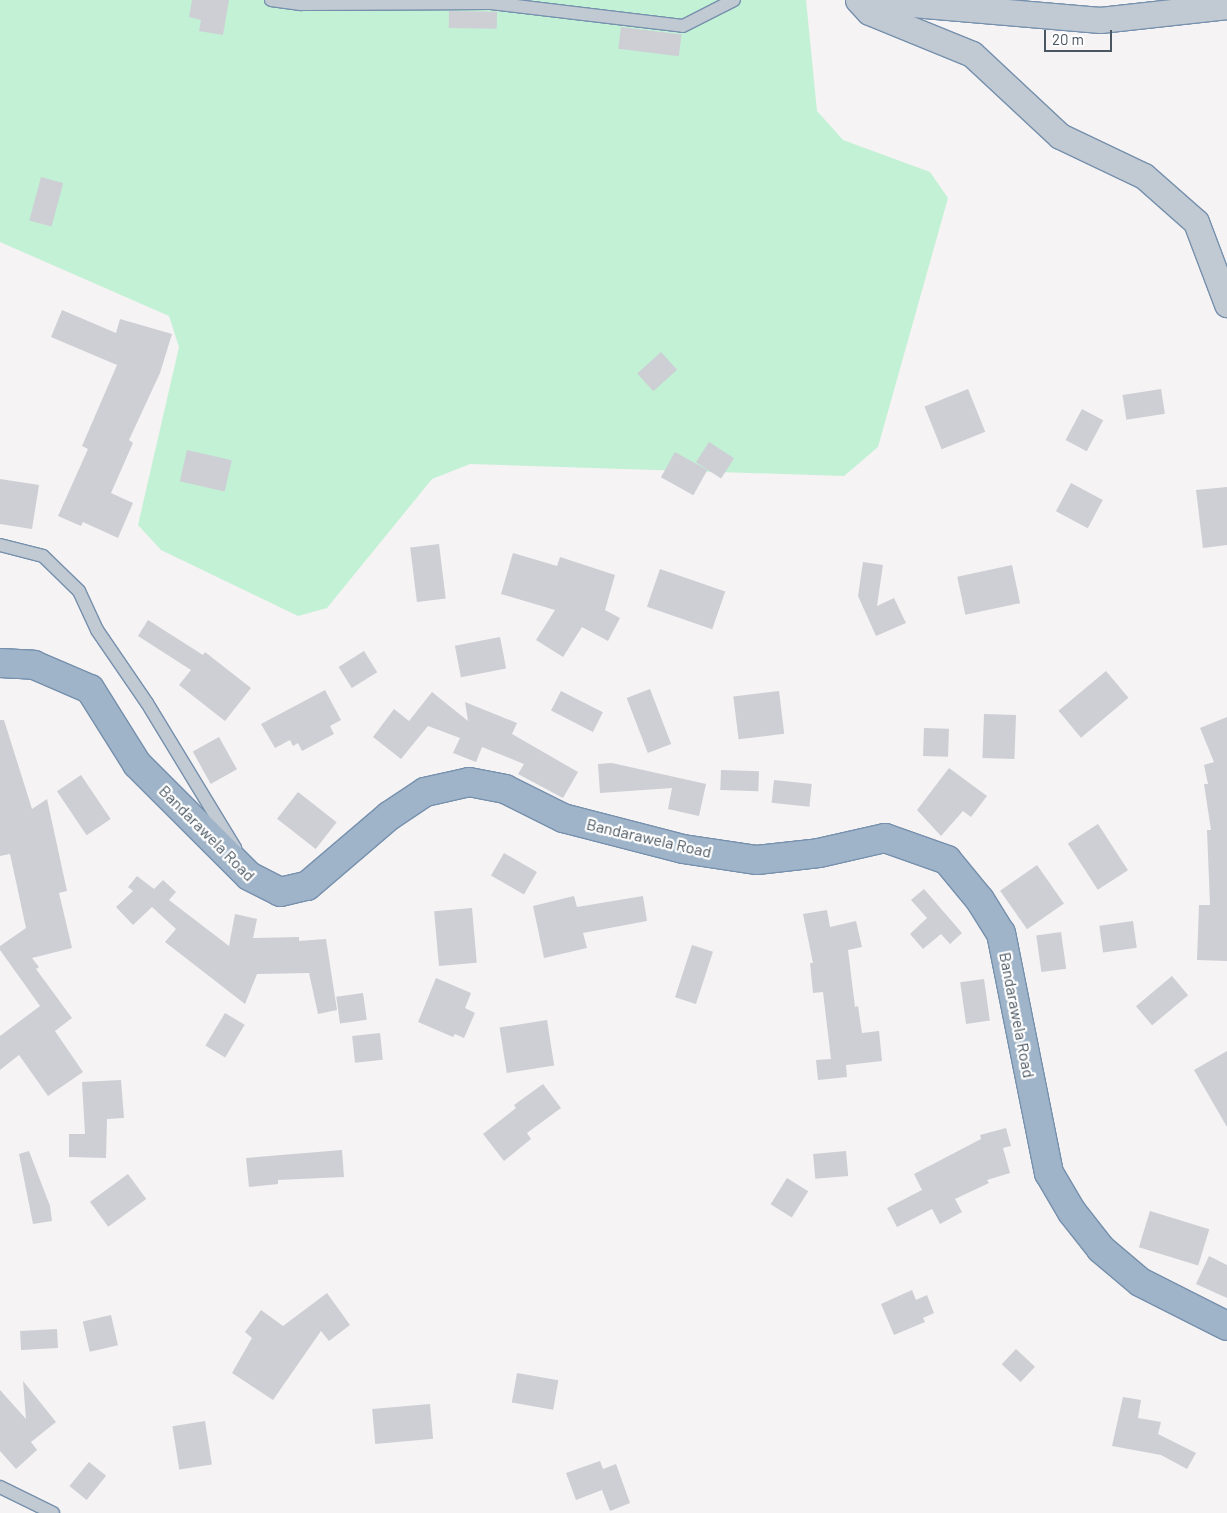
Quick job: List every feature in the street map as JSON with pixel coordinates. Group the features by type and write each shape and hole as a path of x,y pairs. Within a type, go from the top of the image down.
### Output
{"highway":[{"name":"Bandarawela Road","path":"0,663 34,665 90,689 137,764 256,882 280,892 307,886 389,816 426,792 469,782 505,789 563,818 683,849 757,860 820,853 885,838 947,860 980,900 1000,933 1049,1173 1072,1212 1101,1249 1140,1282 1227,1326"}],"street":[{"path":"858,0 868,12 972,54 1060,136 1144,176 1196,222 1227,304"},
{"path":"866,0 1100,20 1227,6"}],"lane":[{"path":"271,0 301,4 492,2 683,26 734,0"},
{"path":"0,546 43,556 79,591 97,630 147,703 250,874"},
{"path":"0,1487 53,1513"}],"green space":[{"path":"0,0 806,0 817,111 843,140 930,172 948,198 878,447 844,476 470,464 432,479 327,608 298,616 161,550 138,525 179,347 169,316 0,242"}],"building":[{"path":"192,0 229,0 223,35 199,31 201,20 189,17"},
{"path":"449,11 497,12 497,29 449,28"},
{"path":"621,27 682,34 679,56 618,49"},
{"path":"41,177 63,183 52,226 29,220"},
{"path":"62,310 116,333 120,319 172,334 160,373 129,440 133,443 111,493 133,503 118,538 83,522 81,526 58,516 88,449 82,446 117,365 51,337"},
{"path":"661,352 677,370 653,391 637,373"},
{"path":"968,389 985,432 942,449 924,407"},
{"path":"1161,389 1165,414 1126,420 1122,395"},
{"path":"1082,409 1103,420 1087,451 1066,440"},
{"path":"709,442 734,458 721,478 696,462"},
{"path":"187,450 232,460 225,492 180,481"},
{"path":"675,452 707,470 693,495 661,477"},
{"path":"0,479 39,485 32,529 0,524"},
{"path":"1071,483 1103,500 1088,528 1056,511"},
{"path":"1227,487 1227,545 1203,548 1196,490"},
{"path":"439,544 446,599 417,602 410,548"},
{"path":"513,553 557,566 560,557 615,575 605,610 620,618 608,641 582,627 563,657 536,640 555,610 501,594"},
{"path":"863,562 883,565 877,606 894,598 906,623 876,636 858,596"},
{"path":"1012,565 1020,603 965,615 957,577"},
{"path":"660,569 725,591 712,629 647,607"},
{"path":"148,620 203,655 205,652 251,688 225,721 179,685 191,670 138,636"},
{"path":"500,637 506,668 461,677 455,646"},
{"path":"364,651 377,672 352,688 339,667"},
{"path":"1106,671 1128,698 1081,738 1059,711"},
{"path":"650,689 671,744 648,753 627,698"},
{"path":"325,690 341,720 330,726 334,734 302,751 298,743 293,746 290,740 275,748 261,724"},
{"path":"561,691 603,712 593,732 551,711"},
{"path":"779,691 784,734 739,739 733,697"},
{"path":"432,692 468,721 465,702 517,723 512,734 578,772 563,798 518,774 524,764 482,747 476,762 453,753 460,738 428,726 401,759 373,737 394,709 409,721"},
{"path":"984,714 1016,715 1014,759 982,758"},
{"path":"1227,717 1227,961 1197,960 1199,905 1210,905 1207,830 1211,830 1204,784 1208,784 1204,765 1214,762 1200,728"},
{"path":"0,720 4,720 32,809 47,799 67,891 59,893 72,948 32,958 39,967 36,969 72,1018 55,1031 83,1072 48,1096 19,1055 0,1070 0,1036 40,1006 0,950 0,946 26,928 10,854 0,856"},
{"path":"924,728 949,729 948,757 923,756"},
{"path":"219,737 237,769 211,784 193,752"},
{"path":"612,763 706,784 699,816 668,809 672,788 600,793 598,764"},
{"path":"949,768 987,796 971,817 963,811 941,836 917,810"},
{"path":"721,770 759,771 758,791 720,790"},
{"path":"81,775 111,819 87,835 57,791"},
{"path":"774,780 812,784 809,807 772,803"},
{"path":"298,792 337,822 316,849 277,819"},
{"path":"1098,824 1128,870 1098,890 1068,844"},
{"path":"504,853 537,872 524,895 491,876"},
{"path":"1037,865 1064,904 1027,929 1000,891"},
{"path":"137,876 154,889 163,880 176,892 169,900 229,946 235,914 257,919 253,938 299,937 299,941 326,939 337,1010 318,1014 309,973 257,974 245,1004 165,942 176,929 152,907 133,925 116,907 133,891 128,887"},
{"path":"924,889 962,933 950,944 941,934 923,949 910,934 927,918 911,900"},
{"path":"574,896 577,907 643,896 647,921 583,933 587,948 544,958 533,906"},
{"path":"472,908 477,963 439,966 434,911"},
{"path":"827,910 830,927 856,921 862,947 848,950 855,1007 858,1006 862,1033 879,1031 882,1061 846,1065 847,1077 818,1080 816,1060 831,1059 823,992 813,993 810,963 813,963 803,914"},
{"path":"1133,921 1137,948 1103,952 1099,926"},
{"path":"1061,932 1066,969 1041,972 1036,935"},
{"path":"692,945 713,952 696,1004 675,997"},
{"path":"1172,976 1188,995 1152,1025 1136,1006"},
{"path":"436,978 471,993 465,1008 475,1013 464,1038 455,1034 453,1037 418,1022"},
{"path":"984,979 990,1021 966,1024 960,982"},
{"path":"363,993 367,1020 340,1023 336,997"},
{"path":"225,1013 245,1025 225,1057 205,1046"},
{"path":"547,1020 554,1065 507,1073 500,1028"},
{"path":"380,1033 383,1060 355,1063 352,1036"},
{"path":"1227,1051 1227,1127 1194,1070"},
{"path":"121,1080 124,1118 107,1119 106,1158 69,1157 69,1134 85,1134 82,1082"},
{"path":"543,1084 561,1108 527,1133 531,1139 504,1161 483,1134 516,1108 514,1105"},
{"path":"1006,1128 1011,1146 1003,1148 1010,1173 987,1180 989,1183 955,1199 962,1212 940,1224 932,1209 897,1227 887,1208 922,1190 914,1174 981,1139 980,1135"},
{"path":"342,1150 344,1177 278,1180 278,1184 249,1187 246,1158"},
{"path":"29,1151 50,1206 52,1221 33,1224 19,1154"},
{"path":"846,1151 848,1176 815,1179 813,1154"},
{"path":"128,1174 146,1199 108,1227 90,1202"},
{"path":"787,1178 808,1191 792,1218 771,1204"},
{"path":"1150,1211 1209,1229 1198,1265 1139,1247"},
{"path":"1209,1256 1227,1265 1227,1298 1196,1284"},
{"path":"912,1290 916,1300 927,1295 934,1313 923,1318 925,1322 894,1335 881,1304"},
{"path":"327,1293 350,1325 329,1341 321,1331 273,1400 232,1373 252,1338 245,1332 261,1310 283,1326"},
{"path":"111,1315 118,1345 90,1352 83,1322"},
{"path":"57,1329 58,1348 21,1350 20,1331"},
{"path":"1016,1349 1035,1367 1021,1382 1002,1364"},
{"path":"517,1373 558,1380 553,1410 512,1403"},
{"path":"23,1381 56,1422 31,1442 37,1450 16,1469 0,1451 0,1390 26,1419"},
{"path":"1123,1397 1141,1400 1138,1418 1161,1422 1158,1434 1196,1453 1187,1469 1161,1455 1112,1446"},
{"path":"430,1404 433,1439 375,1444 372,1409"},
{"path":"205,1421 212,1464 179,1470 172,1426"},
{"path":"600,1461 603,1469 616,1464 630,1503 610,1511 602,1490 576,1500 566,1473"},
{"path":"89,1462 106,1476 87,1500 69,1486"}]}
